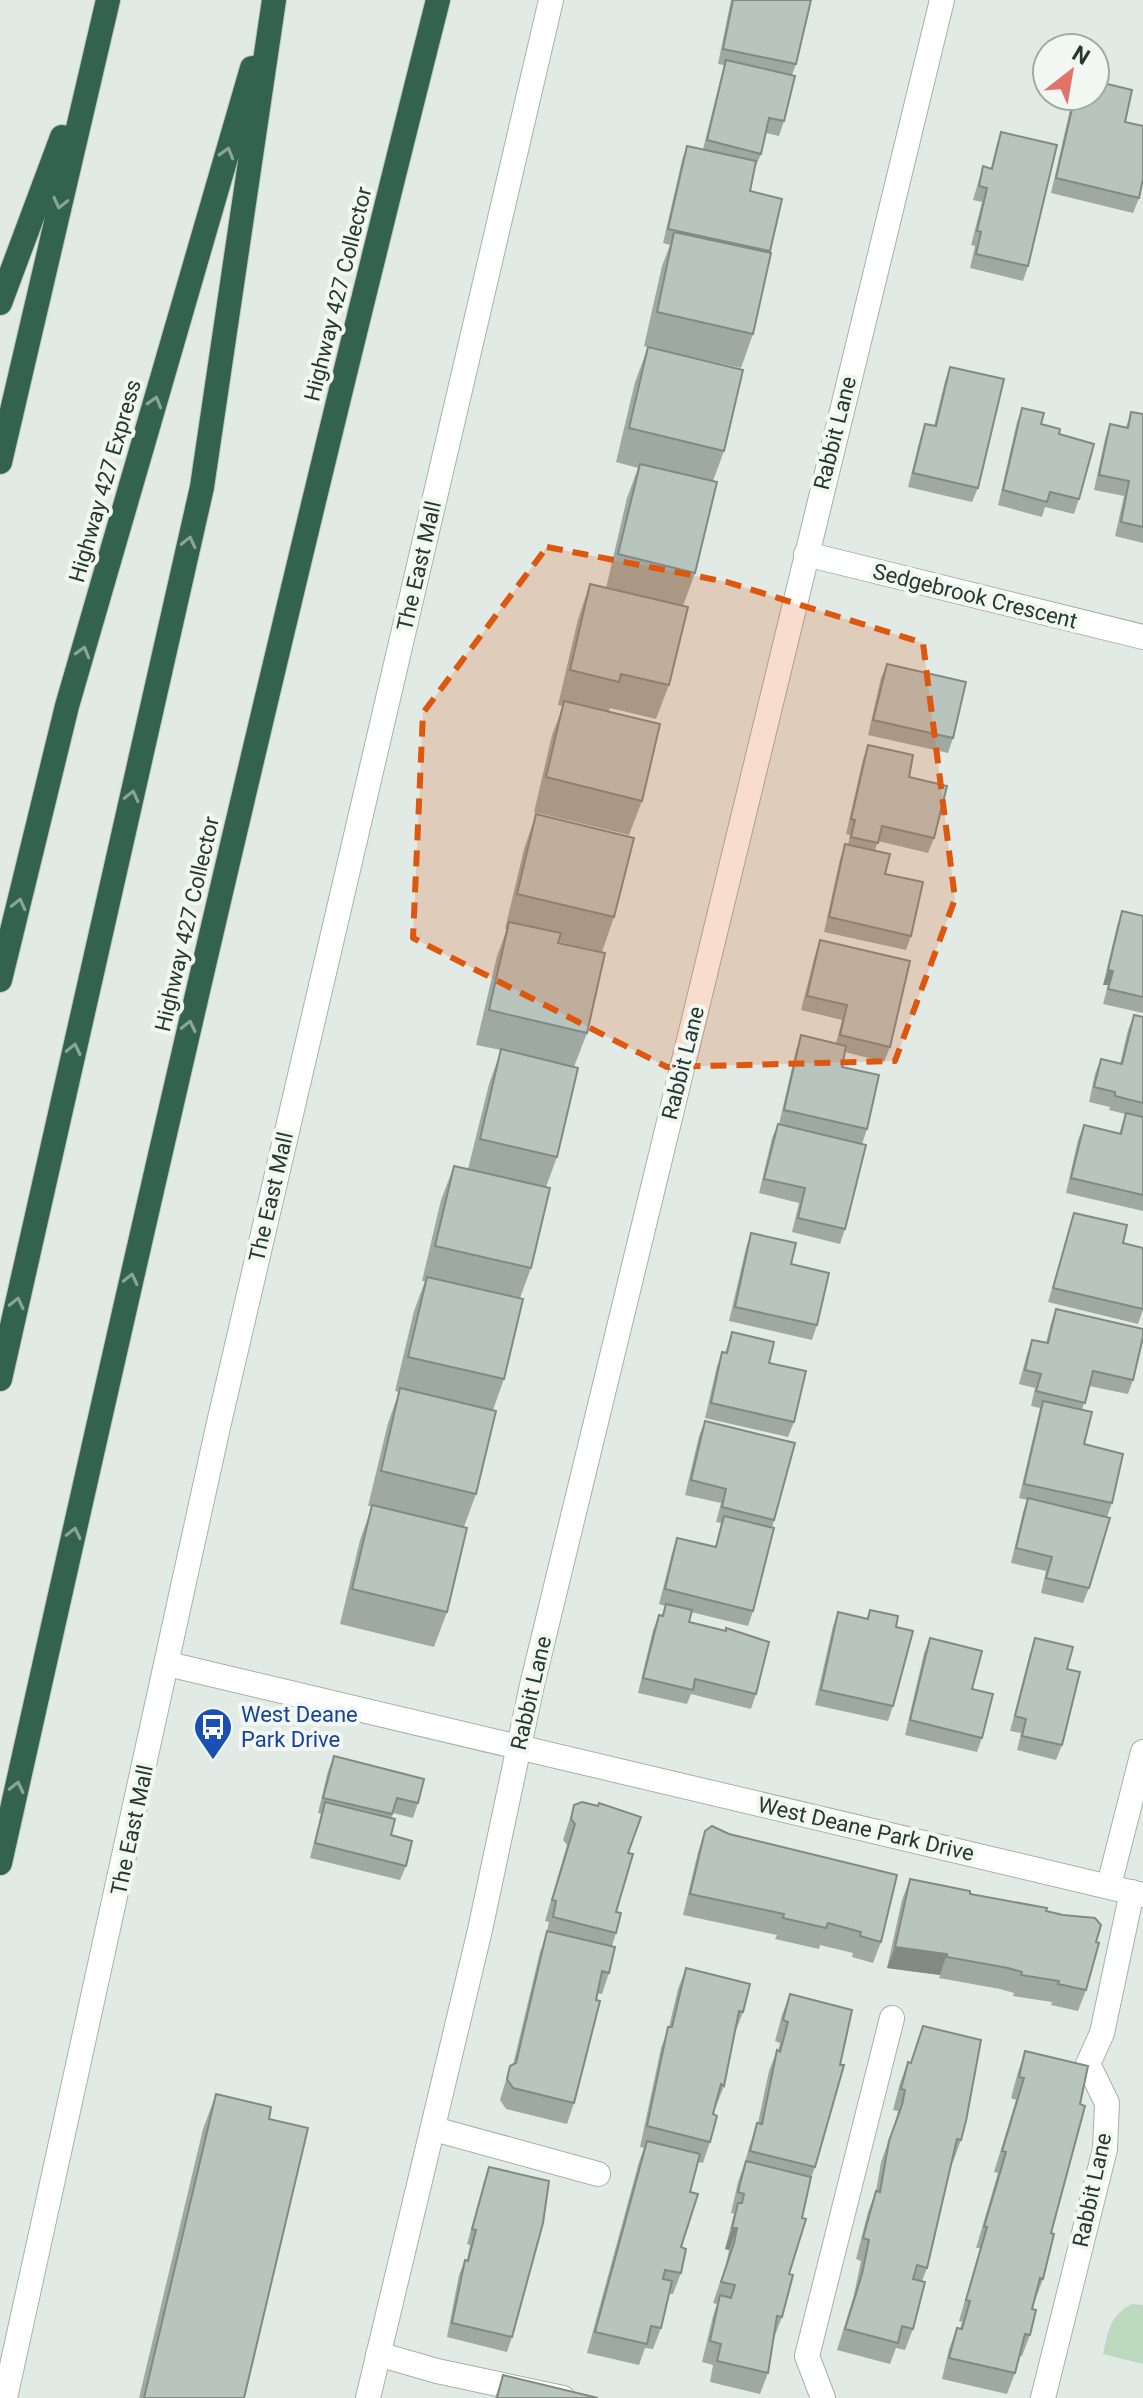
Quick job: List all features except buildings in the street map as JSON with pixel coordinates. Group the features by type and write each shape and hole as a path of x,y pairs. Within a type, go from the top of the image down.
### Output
{"highway":[{"path":"0,462 108,0"},
{"path":"0,1379 202,487 274,0"},
{"name":"Highway 427 Express","path":"0,980 67,706 274,0"},
{"name":"Highway 427 Collector","path":"0,1863 162,1141 369,270 438,0"},
{"path":"0,303 96,45"}],"street":[{"name":"The East Mall","path":"5,2398 218,1427 551,0"},
{"name":"Rabbit Lane","path":"368,2398 434,2129 519,1749 942,0"},
{"name":"Sedgebrook Crescent","path":"806,554 1143,637"},
{"name":"West Deane Park Drive","path":"168,1664 1128,1891"},
{"name":"Rabbit Lane","path":"1043,2398 1105,2149 1107,2103 1088,2064 1102,2033 1128,1891 1143,1752"},
{"path":"823,2398 807,2356 892,2018"},
{"path":"434,2129 598,2174"},
{"path":"378,2354 437,2371 563,2398"}],"highlighted area":[{"path":"547,547 727,582 923,643 955,899 895,1061 667,1067 413,938 423,713"}],"green space":[{"path":"1132,2304 1143,2305 1143,2364 1103,2354 1114,2319"}],"place":[{"name":"West Deane Park Drive","path":"213,1761"}]}
